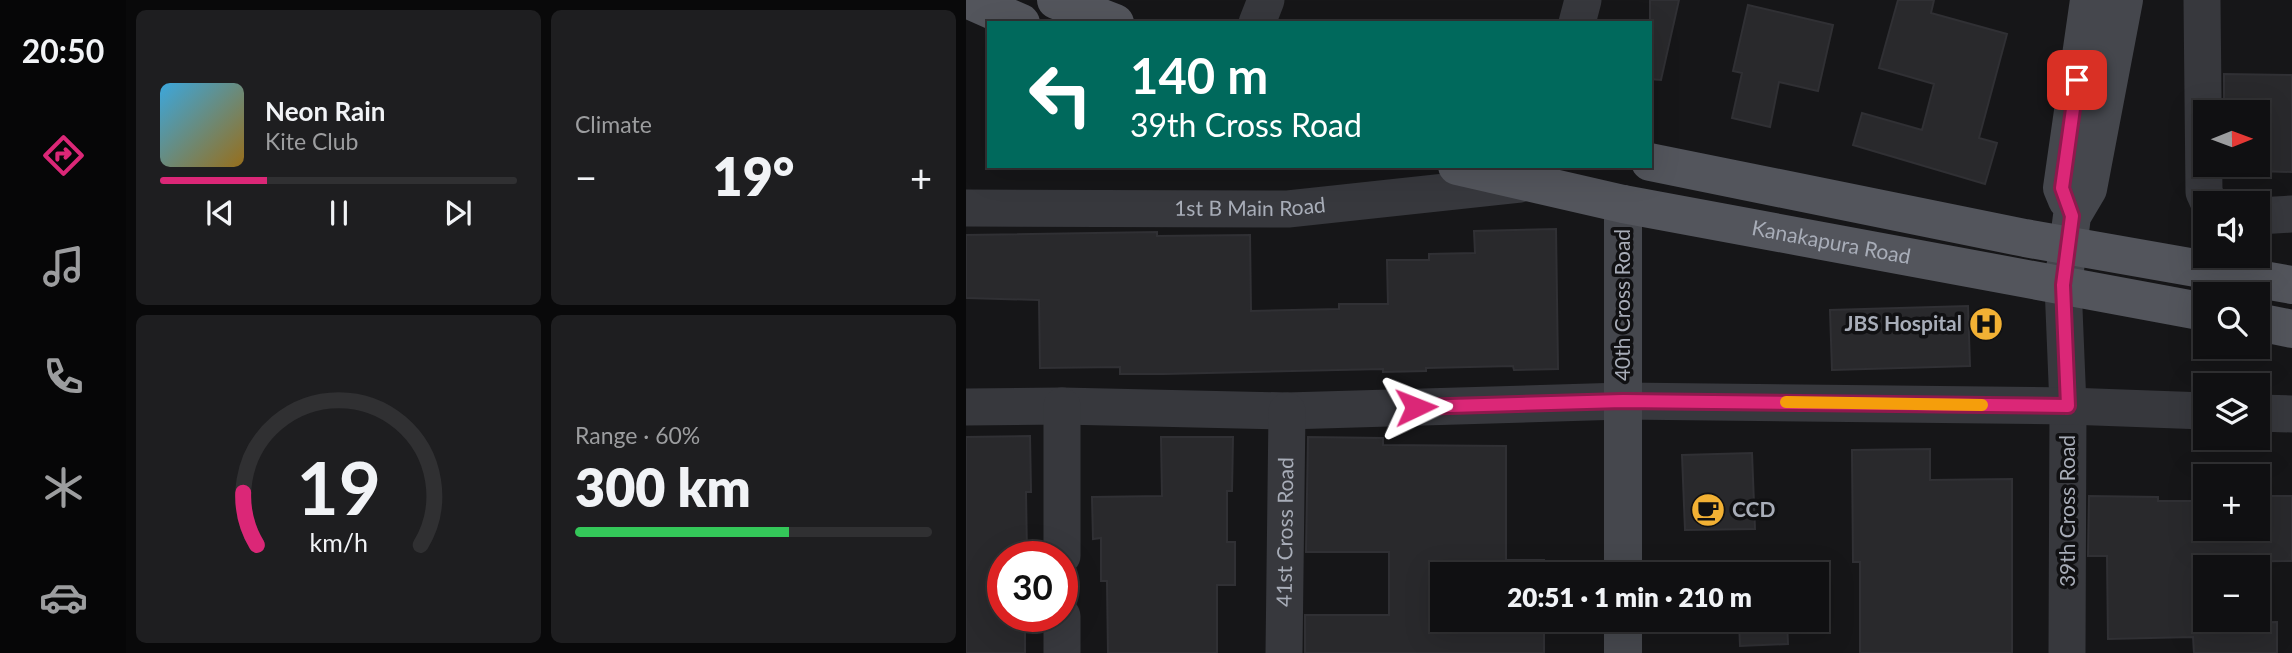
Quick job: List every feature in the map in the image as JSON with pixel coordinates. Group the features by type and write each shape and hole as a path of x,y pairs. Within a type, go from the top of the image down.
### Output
{"main road":[{"path":"969,0 1016,21"},
{"path":"1056,0 1110,21"},
{"path":"2070,231 2062,188 2089,0"},
{"path":"2063,285 2070,231 2088,189 2124,0"},
{"path":"1652,162 2070,231 2292,285"},
{"name":"Kanakapura Road","path":"1466,168 1623,204 2193,310"},
{"name":"40th Cross Road","path":"1623,204 1623,562"},
{"path":"2270,324 2292,329"},
{"path":"1623,632 1623,653"}],"street":[{"path":"1258,21 1266,0"},
{"path":"1578,21 1583,0"},
{"path":"2202,0 2204,191"},
{"name":"1st B Main Road","path":"966,208 1288,209 1533,183"},
{"path":"966,191 1028,208"},
{"path":"2270,215 2292,214"},
{"name":"39th Cross Road","path":"2063,285 2068,406 2067,653"},
{"path":"966,407 1062,406 1287,411 1623,401 2068,406 2193,411"},
{"path":"1062,406 1062,541"},
{"name":"41st Cross Road","path":"1284,653 1287,411"},
{"path":"2270,413 2292,414"},
{"path":"1062,632 1062,653"}],"building":[{"path":"1650,0 1679,0 1661,80 1652,79"},
{"path":"1898,0 1934,0 1931,13 2007,34 1979,138 1997,143 1985,184 1853,145 1862,113 1922,130 1934,84 1879,68"},
{"path":"1748,5 1833,25 1818,91 1779,82 1770,127 1732,118 1742,73 1733,71"},
{"path":"2224,74 2292,75 2292,172 2270,171 2270,100 2224,100"},
{"path":"1556,229 1558,369 1514,370 1513,366 1383,372 1383,369 1120,374 1120,367 1040,368 1039,300 966,298 966,235 1157,232 1157,236 1250,235 1251,311 1339,309 1339,304 1388,304 1387,260 1429,260 1429,254 1475,253 1474,231"},
{"path":"1968,306 1970,366 1832,370 1830,310"},
{"path":"1030,436 1031,492 1026,492 1027,541 987,541 987,632 1025,632 1025,653 966,653 966,437"},
{"path":"1161,437 1233,437 1232,491 1227,491 1227,542 1235,542 1235,585 1217,585 1217,653 1108,653 1107,581 1101,581 1101,538 1093,539 1092,497 1162,496"},
{"path":"1308,437 1383,438 1383,445 1506,446 1506,560 1544,562 1430,562 1430,632 1544,632 1544,653 1305,653 1305,615 1389,615 1389,552 1306,552"},
{"path":"1930,449 1930,480 2012,479 2012,653 1860,653 1860,562 1853,562 1852,450"},
{"path":"1752,453 1755,529 1685,530 1682,455"},
{"path":"2089,496 2158,497 2158,501 2193,501 2193,541 2270,541 2270,496 2292,496 2292,561 2270,561 2270,555 2193,555 2193,632 2270,632 2270,622 2277,622 2277,653 2194,653 2193,637 2108,639 2107,556 2088,556"},
{"path":"1739,632 1787,632 1788,644 1740,646"}],"slow traffic":[{"path":"1786,402 1982,405"}],"place":[{"name":"JBS Hospital","path":"1986,324"},
{"name":"CCD","path":"1708,510"}],"route":[{"path":"1416,407 1623,401 2068,406 2063,285 2072,216 2062,188 2077,80"}]}
